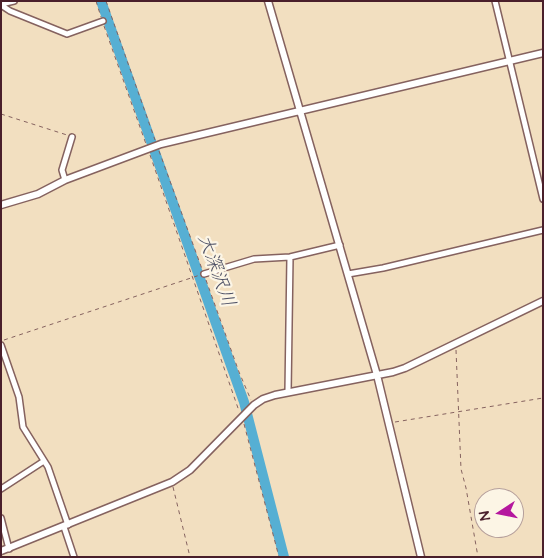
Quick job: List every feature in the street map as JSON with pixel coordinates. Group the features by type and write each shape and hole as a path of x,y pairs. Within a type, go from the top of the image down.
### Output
{"street":[{"path":"1,4 14,1"},
{"path":"268,1 377,375 421,557"},
{"path":"495,1 543,199"},
{"path":"1,4 10,11 67,34 103,21"},
{"path":"1,205 38,194 66,180 157,145 543,53"},
{"path":"66,180 62,170 72,137"},
{"path":"348,274 383,268 543,230"},
{"path":"204,274 254,259 290,257 340,244"},
{"path":"288,392 290,257"},
{"path":"1,551 172,482 190,470 263,399 288,392 405,368 543,301"},
{"path":"1,343 19,396 23,427 48,467 74,557"},
{"path":"1,489 44,461"},
{"path":"1,518 8,548"}],"path":[{"path":"96,1 242,418 278,557"},
{"path":"106,1 157,145"},
{"path":"1,114 72,137"},
{"path":"1,343 204,274"},
{"path":"455,344 461,469 478,557"},
{"path":"389,423 543,398"},
{"path":"172,482 190,557"}],"waterway":[{"name":"大深沢川","path":"101,1 244,402 284,557"}]}
